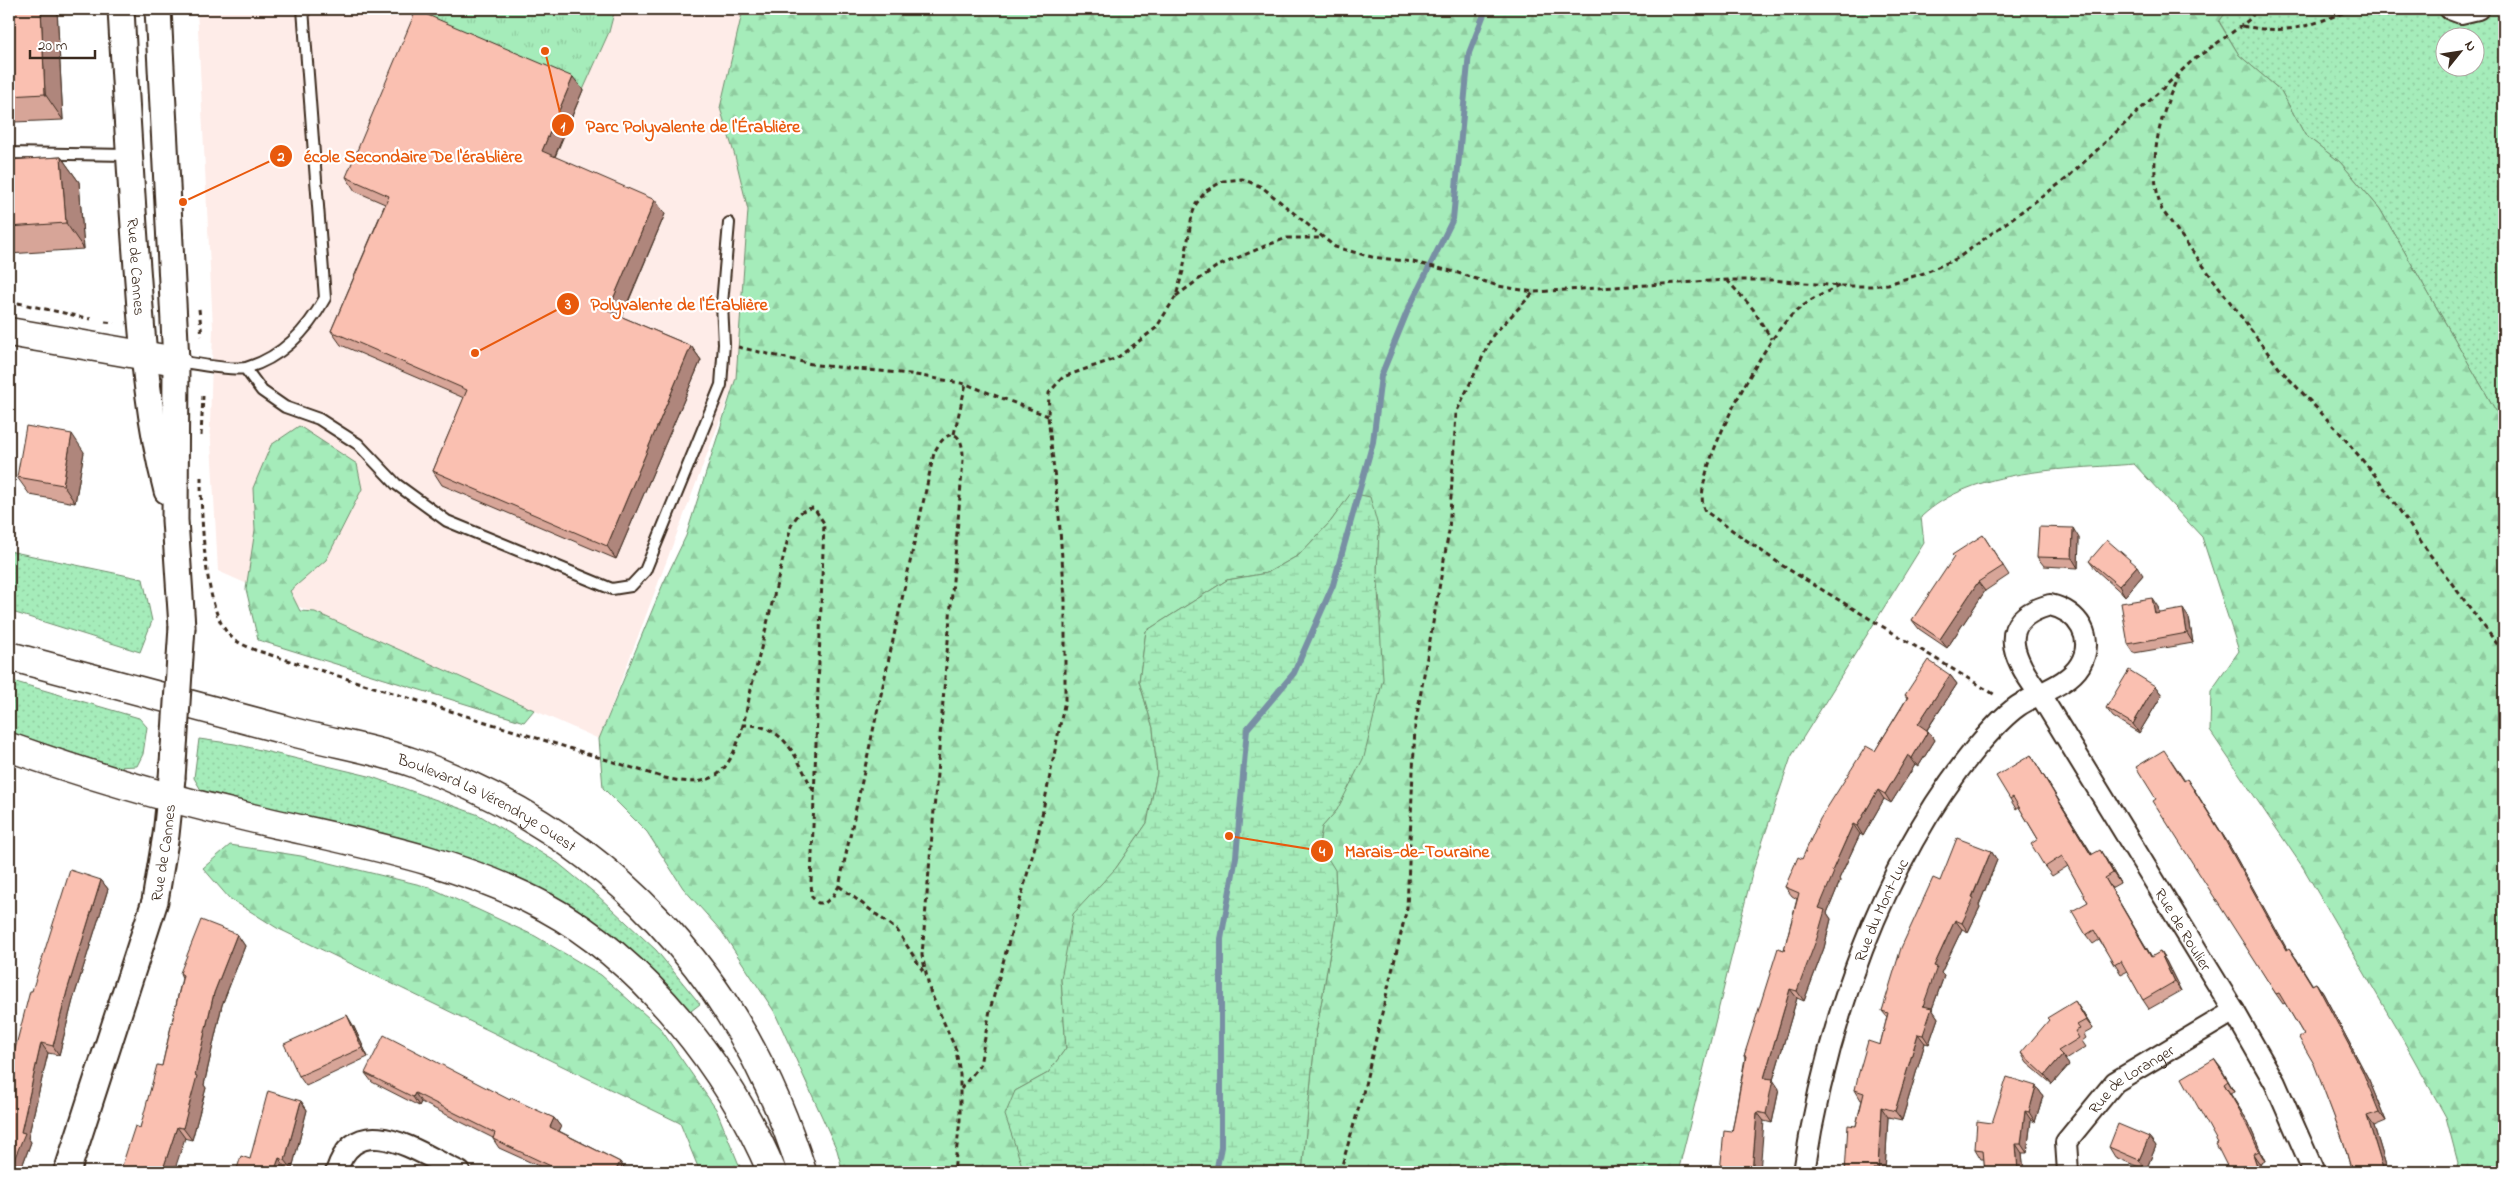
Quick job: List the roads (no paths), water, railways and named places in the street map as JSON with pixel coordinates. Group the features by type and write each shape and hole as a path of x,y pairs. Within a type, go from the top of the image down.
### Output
{"main road":[{"path":"9,332 176,361"},
{"path":"9,637 230,715"},
{"name":"Boulevard La Vérendrye Ouest","path":"9,656 414,763 471,787 530,816 594,860 668,929 726,1004 767,1078 781,1111 802,1172"},
{"path":"9,747 140,791 171,787 454,869 488,880 547,908 603,947 630,970 675,1017 708,1058 730,1092 772,1172"}],"street":[{"name":"Rue de Cannes","path":"121,9 128,155 144,356 156,447 175,520"},
{"name":"Rue de Cannes","path":"67,1172 155,902 166,835 171,787 182,627 175,520 176,361 158,9"},
{"path":"2450,9 2461,13 2478,9"},
{"name":"Rue du Mont-Luc","path":"1804,1172 1820,1082 1838,1019 1856,964 1882,904 1908,852 1962,766 2016,707 2039,693"},
{"name":"Rue de Roulier","path":"2039,693 2234,1011 2275,1083 2314,1172"},
{"name":"Rue de Loranger","path":"2068,1172 2066,1142 2115,1082 2234,1011"},
{"path":"336,1172 346,1151 355,1141 378,1137 392,1140 460,1172"}],"lane":[{"path":"176,361 245,368 286,349 311,324 325,298 303,9"},
{"path":"9,153 128,155"},
{"path":"245,368 262,391 285,407 319,419 358,444 396,484 447,521 612,589 631,586 645,571 721,385 724,344 722,304 729,224"}],"waterway":[{"path":"1216,1172 1221,1147 1221,939 1236,857 1247,729 1294,673 1333,585 1373,442 1381,376 1407,312 1453,219 1469,53 1486,9"}],"place":[{"name":"Parc Polyvalente de l'Érablière","path":"545,51"},
{"name":"école Secondaire De l'érablière","path":"183,202"},
{"name":"Polyvalente de l'Érablière","path":"475,353"},
{"name":"Marais-de-Touraine","path":"1229,836"}]}
